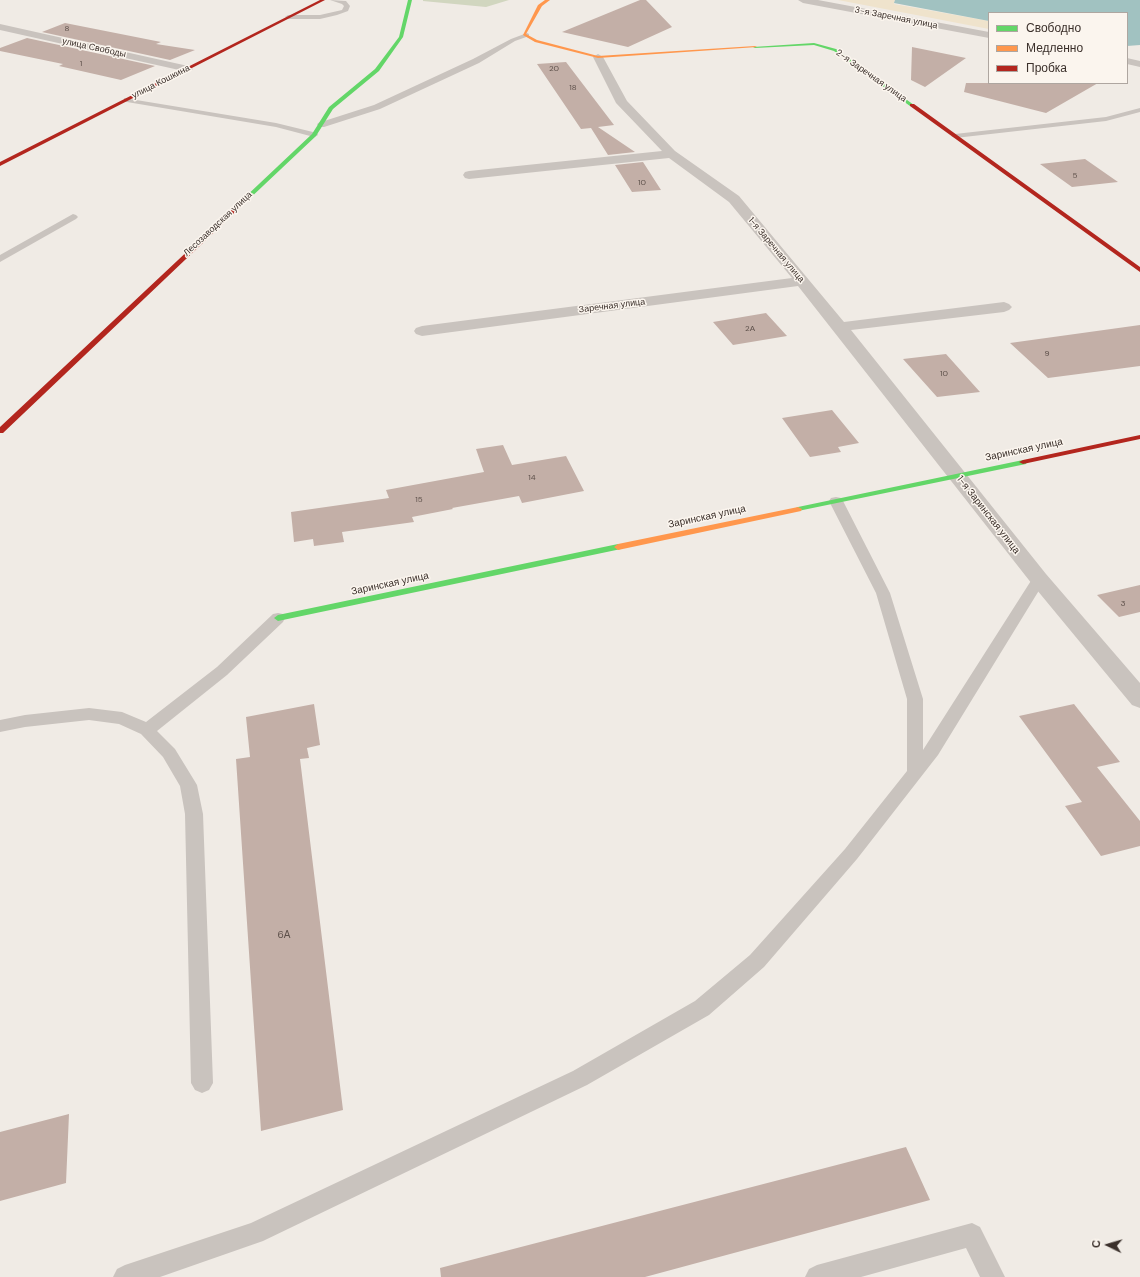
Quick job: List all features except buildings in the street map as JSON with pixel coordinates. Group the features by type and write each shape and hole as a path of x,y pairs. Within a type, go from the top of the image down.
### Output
{"street":[{"name":"улица Кошкина","path":"0,164 323,0"},
{"name":"Лесозаводская улица","path":"0,431 314,135 331,108 377,70 402,37 410,0"},
{"path":"527,35 524,34 540,5 548,0"},
{"name":"3-я Заречная улица","path":"803,0 988,35"},
{"name":"улица Свободы","path":"0,27 188,69"},
{"name":"2-я Заречная улица","path":"527,35 536,41 598,57 814,44 835,50 1140,270"},
{"name":"1-я Заречная улица","path":"598,57 622,103 671,154 734,199 840,327"},
{"path":"1128,61 1140,64"},
{"path":"469,175 671,154"},
{"name":"Заречная улица","path":"422,331 802,281"},
{"path":"840,327 1004,307"},
{"name":"1-я Заринская улица","path":"840,327 1039,579 1140,699"},
{"name":"Заринская улица","path":"278,618 1140,437"}],"lane":[{"path":"288,18 320,16 345,11 347,6 344,2 333,0"},
{"path":"321,125 377,107 476,61 512,40 527,35"},
{"path":"127,100 276,125 314,135"},
{"path":"955,136 1106,119 1140,110"},
{"path":"0,259 73,217"},
{"path":"836,501 883,593 915,699 915,773"},
{"path":"126,1277 255,1233 580,1078 702,1008 757,961 851,854 932,752 1039,579"},
{"path":"147,730 222,671 278,618"},
{"path":"0,726 25,721 89,714 122,718 147,730 168,753 188,785 194,814 202,1083"},
{"path":"817,1277 972,1235 993,1277"}],"green space":[{"path":"423,0 509,0 486,7"}],"sand":[{"path":"838,0 895,0 894,4 988,21 988,29"}],"water":[{"path":"895,0 1140,0 1140,45 1128,46 1128,12 988,12 988,21 894,3"}],"traffic: fast":[{"path":"244,201 314,135 331,108 377,70 401,37 410,0"},
{"path":"755,47 814,44 835,50 912,105"},
{"path":"798,509 1023,462"},
{"path":"278,618 618,547"}],"traffic: slow":[{"path":"548,0 540,5 524,34 536,41 598,57 755,47"},
{"path":"618,547 798,509"}],"traffic: jam":[{"path":"0,164 323,0"},
{"path":"912,105 1140,270"},
{"path":"0,431 244,201"},
{"path":"1023,462 1140,437"}]}
